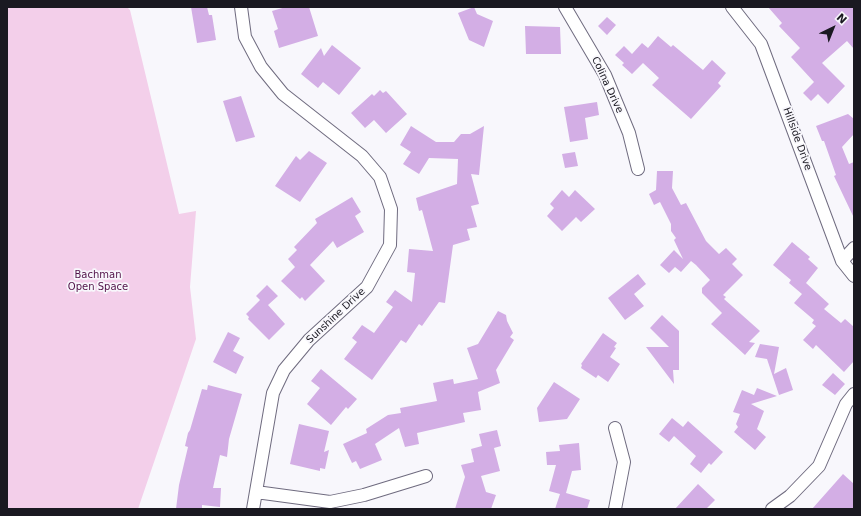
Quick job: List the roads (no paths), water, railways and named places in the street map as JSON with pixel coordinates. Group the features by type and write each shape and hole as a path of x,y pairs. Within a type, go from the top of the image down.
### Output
{"street":[{"name":"Sunshine Drive","path":"241,7 245,37 261,67 283,94 362,156 380,177 391,209 390,245 367,287 309,340 284,370 273,393 253,509"},
{"name":"Colina Drive","path":"565,7 605,75 629,133 638,169"},
{"name":"Hillside Drive","path":"732,7 761,44 842,261 854,276"},
{"path":"842,261 854,248"},
{"path":"772,509 790,496 819,466 846,404 854,394"},
{"path":"615,428 624,462 615,509"},
{"path":"256,492 330,502 364,495 426,476"}],"park label":[{"name":"Bachman Open Space","path":"98,280"}]}
